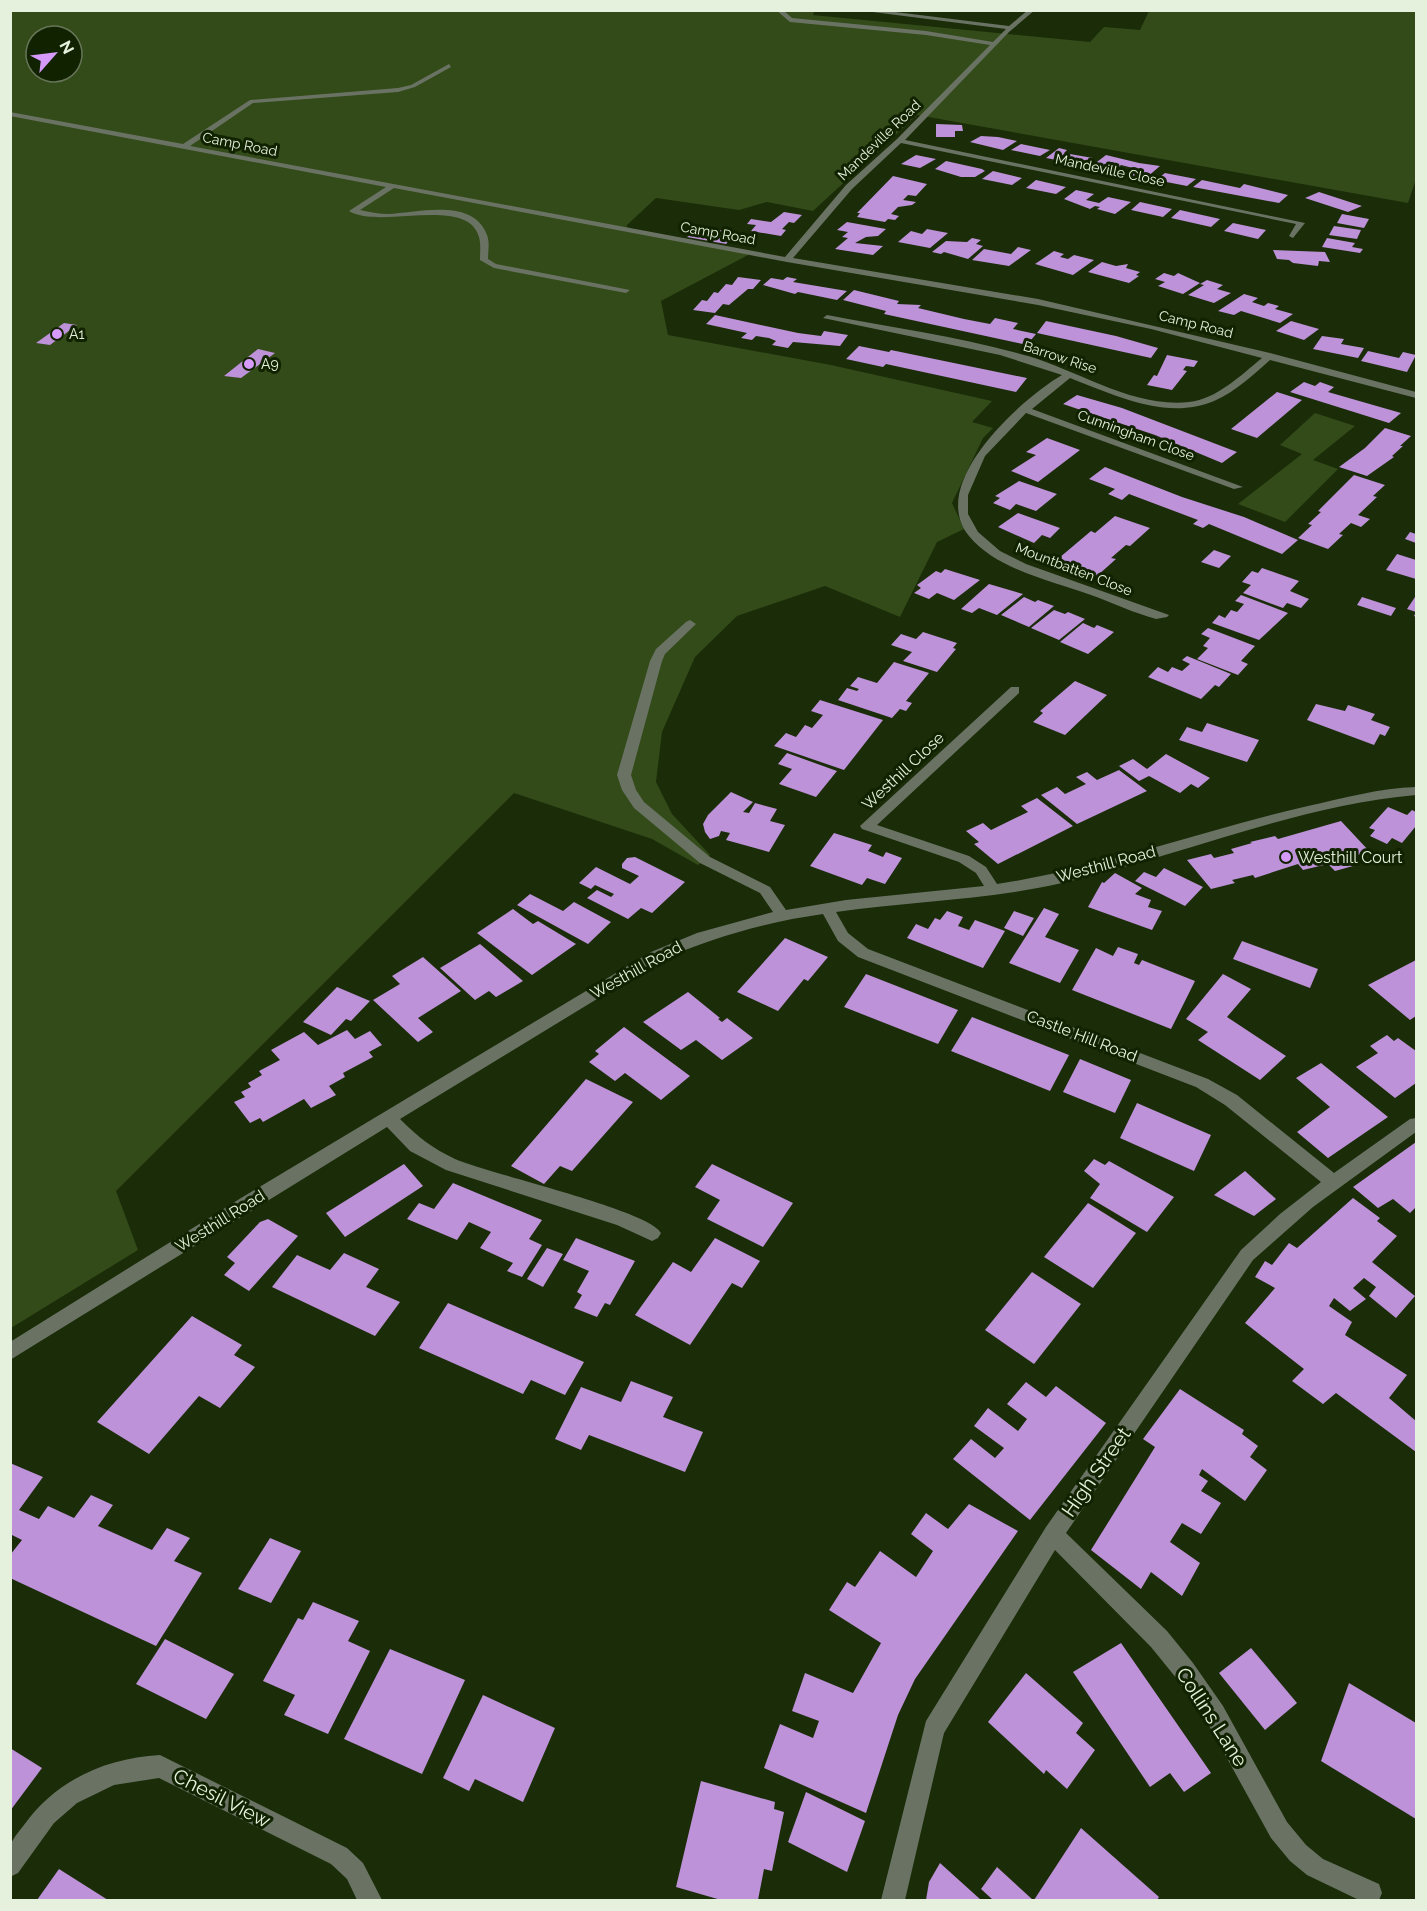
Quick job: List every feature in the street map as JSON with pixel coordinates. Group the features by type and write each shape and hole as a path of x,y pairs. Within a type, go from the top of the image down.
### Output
{"street":[{"path":"779,10 790,20 926,33 994,44"},
{"path":"860,10 1011,28"},
{"name":"Mandeville Road","path":"787,260 843,194 900,141 994,44 1032,10"},
{"path":"184,147 252,101 398,90 413,86 449,66"},
{"name":"Camp Road","path":"10,114 787,260 1038,302 1270,356 1416,395"},
{"name":"Mandeville Close","path":"900,141 1303,219 1293,236"},
{"path":"393,186 353,211 384,216 436,213 460,215 467,218 482,232 484,260 494,266 513,272 626,290"},
{"name":"Barrow Rise","path":"827,318 1015,356 1139,398 1166,404 1188,405 1219,395 1270,356"},
{"name":"Mountbatten Close","path":"1070,374 990,443 973,468 962,504 966,523 973,534 996,554 1022,566 1156,615 1163,615"},
{"name":"Cunningham Close","path":"1026,410 1238,487"},
{"path":"690,624 660,652 631,747 624,775 626,783 639,805 705,860 765,890 783,916"},
{"name":"Westhill Close","path":"993,889 981,870 964,859 867,826 1015,690"},
{"name":"Westhill Road","path":"10,1352 656,956 711,933 783,916 993,889 1074,875 1244,824 1388,794 1416,791"},
{"name":"Castle Hill Road","path":"827,909 843,937 863,953 1202,1083 1231,1100 1333,1182"},
{"path":"389,1118 416,1146 452,1166 622,1220 652,1233"},
{"name":"High Street","path":"893,1900 934,1730 1053,1534 1247,1255 1271,1230 1333,1182 1416,1124"},
{"name":"Collins Lane","path":"1053,1534 1159,1639 1185,1671 1215,1714 1279,1830 1298,1853 1316,1867 1370,1893"},
{"name":"Chesil View","path":"10,1865 47,1814 66,1798 109,1776 144,1766 160,1766 339,1856 355,1871 370,1900"}],"green space":[{"path":"815,10 813,15 1090,42 1104,27 1140,30 1149,11 1416,11 1416,179 1408,203 917,115 813,211 767,202 739,210 656,198 626,226 638,233 750,254 661,301 668,335 831,365 992,401 972,422 993,428 983,438 952,503 964,529 937,542 900,617 825,586 737,616 695,657 662,732 656,782 672,814 710,855 698,865 652,839 514,793 116,1191 138,1250 11,1328 11,11"},
{"path":"1315,413 1355,426 1313,460 1338,469 1285,522 1238,504 1302,454 1280,445"}],"building":[{"path":"936,124 962,125 963,131 955,131 955,137 936,137"},
{"path":"981,136 1017,141 1003,150 970,142"},
{"path":"1021,144 1050,150 1040,156 1011,150"},
{"path":"1059,148 1067,150 1064,153 1093,158 1083,165 1046,158"},
{"path":"916,155 936,159 920,168 901,164"},
{"path":"1106,155 1160,166 1146,178 1125,174 1133,168 1121,165 1114,171 1093,165"},
{"path":"946,161 985,171 975,177 961,177 935,169"},
{"path":"993,171 1022,178 1012,185 982,179"},
{"path":"1165,173 1196,179 1187,186 1156,180"},
{"path":"893,176 927,184 916,196 908,195 903,200 916,202 912,205 898,207 891,214 899,216 895,220 888,219 885,222 857,217 860,213 857,213"},
{"path":"1036,180 1066,187 1056,194 1026,188"},
{"path":"1202,180 1240,188 1244,184 1288,195 1279,203 1193,187"},
{"path":"1076,190 1094,194 1086,200 1099,203 1108,197 1131,202 1115,214 1097,209 1100,207 1095,206 1090,209 1064,199"},
{"path":"1319,192 1362,206 1348,212 1305,198"},
{"path":"1140,202 1172,209 1163,217 1131,210"},
{"path":"1180,210 1220,219 1211,227 1171,218"},
{"path":"784,212 802,215 794,223 789,222 782,229 786,230 781,236 751,231 756,225 747,224 751,219 771,222"},
{"path":"1342,214 1369,219 1364,228 1337,223"},
{"path":"847,222 886,229 878,236 866,237 855,243 883,246 873,255 835,249 848,238 842,237 848,232 837,230"},
{"path":"1233,223 1266,230 1258,239 1224,231"},
{"path":"1334,226 1361,230 1357,239 1329,235"},
{"path":"703,227 738,233 726,244 687,237"},
{"path":"927,229 948,233 930,248 898,242 911,231 922,234"},
{"path":"972,238 981,240 976,244 983,246 968,259 944,252 941,254 932,252 946,241 967,242"},
{"path":"1327,238 1355,243 1352,247 1363,249 1360,253 1322,247"},
{"path":"1018,247 1031,250 1009,266 972,260 984,249 1011,254"},
{"path":"1273,250 1325,252 1330,262 1319,261 1318,266 1293,263 1289,260 1277,259"},
{"path":"1054,251 1064,254 1060,257 1068,259 1074,255 1094,260 1073,275 1035,264"},
{"path":"1102,262 1116,266 1128,264 1126,268 1140,272 1136,275 1139,276 1129,283 1088,272"},
{"path":"1164,273 1174,276 1178,273 1200,283 1183,294 1158,286 1165,282 1155,279"},
{"path":"738,277 761,280 753,289 748,289 729,305 723,304 715,313 693,310 702,300 707,301 714,292 718,293 726,284 732,285"},
{"path":"787,277 797,279 793,282 847,291 837,300 798,292 795,294 763,285 771,278 783,280"},
{"path":"1207,280 1223,285 1217,289 1231,293 1214,303 1188,295 1204,285 1200,284"},
{"path":"854,290 899,301 897,304 921,305 918,308 964,319 990,324 995,318 1018,323 1013,329 1036,334 1027,345 884,314 886,311 843,300"},
{"path":"1244,294 1258,298 1252,302 1264,306 1268,303 1279,306 1275,309 1293,314 1280,323 1241,311 1234,315 1218,311"},
{"path":"715,315 798,333 821,336 824,331 848,335 840,346 793,342 788,348 772,345 776,341 769,338 756,336 752,340 741,338 747,333 706,324"},
{"path":"1046,321 1116,336 1158,348 1151,358 1037,333"},
{"path":"1291,321 1319,329 1304,340 1276,331"},
{"name":"A1","path":"64,323 77,325 50,345 36,343"},
{"path":"1322,336 1344,339 1341,344 1364,348 1358,358 1313,349"},
{"path":"859,346 889,352 891,350 1027,378 1016,392 886,364 883,367 846,359"},
{"name":"A9","path":"258,349 275,353 241,378 224,376"},
{"path":"1368,351 1399,358 1403,352 1416,355 1407,372 1361,361"},
{"path":"1167,355 1198,361 1194,367 1186,366 1183,370 1187,371 1172,390 1147,385 1154,375 1157,376"},
{"path":"1304,382 1315,386 1320,382 1334,387 1328,392 1401,413 1389,423 1290,392"},
{"path":"1277,392 1302,400 1257,438 1231,429"},
{"path":"1077,395 1122,408 1237,452 1222,463 1155,435 1063,404"},
{"path":"1385,428 1411,436 1400,446 1403,446 1392,456 1394,457 1367,476 1339,467 1365,448"},
{"path":"1047,438 1080,450 1038,482 1011,471 1036,455 1026,452"},
{"path":"1105,467 1182,497 1244,517 1298,540 1282,554 1209,524 1203,528 1193,524 1198,520 1129,494 1122,500 1108,494 1115,489 1089,479"},
{"path":"1354,475 1385,485 1373,496 1377,497 1358,515 1370,519 1361,527 1351,523 1339,534 1343,535 1328,549 1298,538 1312,525 1308,524 1321,512 1318,511"},
{"path":"1019,481 1057,494 1036,511 1016,504 1010,510 993,503 1000,498 995,496"},
{"path":"1018,513 1060,528 1050,538 1042,535 1034,543 998,527"},
{"path":"1115,516 1150,528 1130,546 1126,545 1111,558 1116,559 1097,576 1059,558 1091,531 1095,533"},
{"path":"1410,532 1416,534 1416,543 1405,539"},
{"path":"1214,550 1231,556 1219,568 1201,562"},
{"path":"1397,554 1416,560 1416,579 1386,570"},
{"path":"1262,568 1299,581 1290,591 1309,599 1301,608 1287,603 1283,608 1243,593 1251,585 1242,582 1252,571 1258,573"},
{"path":"945,569 980,580 954,600 937,593 929,599 914,593 921,588 917,585 936,571 941,573"},
{"path":"989,584 1023,594 997,615 979,608 972,613 961,609"},
{"path":"1241,595 1288,613 1259,640 1212,623 1219,615 1225,618 1231,610 1237,612 1244,604 1235,601"},
{"path":"1024,597 1054,606 1029,627 1001,615"},
{"path":"1362,597 1396,608 1391,616 1357,605"},
{"path":"1416,597 1416,612 1407,609"},
{"path":"1054,610 1065,614 1068,612 1085,619 1059,640 1031,628"},
{"path":"1083,623 1094,628 1097,625 1114,632 1088,654 1060,642"},
{"path":"1208,628 1255,646 1241,661 1248,664 1238,675 1197,659 1208,648 1203,646 1210,638 1201,634"},
{"path":"923,632 957,643 953,648 956,649 937,672 903,661 912,652 891,645 901,634 916,639"},
{"path":"1187,656 1231,674 1219,687 1215,685 1201,699 1148,677 1158,667 1168,672 1172,667 1182,671 1190,664 1182,660"},
{"path":"894,662 929,673 906,701 912,703 906,711 900,709 892,718 838,700 847,688 857,691 859,689 850,686 858,677 877,683"},
{"path":"1075,681 1107,695 1065,735 1033,722 1043,713 1040,711"},
{"path":"820,700 883,720 844,770 774,746 786,733 796,737 805,725 812,728 823,715 811,711"},
{"path":"1316,704 1345,711 1348,705 1375,714 1371,720 1390,727 1385,736 1380,734 1374,745 1307,720"},
{"path":"1207,723 1259,740 1247,762 1179,740 1187,727 1202,732"},
{"path":"787,753 837,771 816,797 779,784 792,769 778,764"},
{"path":"1166,754 1210,778 1198,788 1191,784 1180,793 1149,776 1139,781 1119,766 1133,759 1147,769"},
{"path":"1119,770 1147,791 1077,824 1041,795 1057,787 1065,794 1086,784 1076,777 1087,772 1097,780"},
{"path":"731,792 753,802 743,812 749,813 755,803 777,809 770,821 785,825 769,852 726,840 730,833 721,831 719,836 710,839 705,832 703,824 708,815"},
{"path":"1037,798 1073,826 998,864 974,844 979,842 966,831 983,823 991,830 1028,812 1021,806"},
{"path":"1388,807 1407,815 1412,810 1416,812 1416,826 1402,843 1392,838 1387,844 1370,836 1375,830 1369,828"},
{"name":"Westhill Court","path":"1341,821 1370,852 1346,858 1353,866 1335,871 1328,864 1303,870 1298,864 1255,878 1253,875 1232,880 1235,883 1211,889 1187,860 1211,854 1214,858 1234,853 1231,849 1252,843 1250,842 1275,836 1278,839"},
{"path":"834,833 872,845 868,851 883,857 886,852 902,858 885,884 867,878 862,885 810,866"},
{"path":"635,857 685,882 652,913 641,908 628,919 587,898 597,890 611,897 614,894 595,885 591,889 579,883 596,867 630,884 639,876 622,868 622,864 627,858"},
{"path":"1164,868 1203,887 1185,906 1135,881 1144,872 1156,877"},
{"path":"1115,873 1142,888 1135,894 1151,900 1148,907 1162,911 1152,930 1088,907 1102,882 1104,883"},
{"path":"530,894 563,911 574,902 611,922 588,944 517,905"},
{"path":"1044,908 1059,914 1045,937 1079,950 1060,983 1009,963"},
{"path":"513,909 533,924 538,921 576,944 532,975 477,933"},
{"path":"947,911 963,917 958,926 969,930 975,920 1005,931 983,968 907,938 916,924 928,929 935,918 940,920"},
{"path":"1014,911 1034,918 1023,936 1004,928"},
{"path":"785,938 828,957 808,981 804,979 778,1011 737,992"},
{"path":"1242,941 1318,969 1310,988 1233,959"},
{"path":"480,944 523,981 496,997 489,991 475,1000 440,968"},
{"path":"1118,947 1138,954 1134,963 1139,965 1142,960 1195,981 1171,1029 1072,990 1096,948 1113,956"},
{"path":"423,957 461,991 418,1018 433,1032 418,1042 373,1000 400,984 392,976"},
{"path":"1416,960 1416,1016 1410,1020 1368,985"},
{"path":"866,974 958,1010 938,1044 844,1007"},
{"path":"1223,974 1251,989 1227,1017 1286,1056 1260,1080 1198,1040 1208,1032 1186,1019"},
{"path":"337,987 370,1001 351,1021 346,1019 331,1035 303,1022"},
{"path":"688,992 722,1022 727,1018 753,1038 722,1060 696,1040 681,1050 643,1022"},
{"path":"972,1017 1069,1055 1050,1091 951,1051"},
{"path":"624,1027 690,1076 661,1100 625,1073 615,1081 589,1062 599,1054 595,1051"},
{"path":"347,1030 355,1039 370,1031 382,1045 369,1052 373,1057 343,1073 345,1077 329,1086 336,1095 311,1108 304,1099 263,1122 260,1118 250,1123 234,1102 245,1097 241,1092 251,1087 248,1083 262,1075 259,1071 280,1060 271,1050 304,1032 318,1045"},
{"path":"1387,1035 1394,1041 1398,1038 1416,1051 1416,1083 1395,1098 1356,1067 1378,1053 1370,1046"},
{"path":"1080,1059 1131,1080 1115,1113 1063,1092"},
{"path":"1321,1063 1388,1117 1328,1158 1297,1132 1330,1107 1296,1078"},
{"path":"586,1079 633,1102 572,1171 560,1166 544,1184 511,1166"},
{"path":"1137,1103 1211,1135 1194,1171 1120,1138"},
{"path":"1416,1142 1416,1207 1410,1213 1393,1199 1378,1208 1353,1187"},
{"path":"1094,1159 1105,1165 1109,1161 1174,1197 1147,1232 1090,1198 1100,1184 1084,1171"},
{"path":"404,1164 423,1186 345,1237 326,1213"},
{"path":"712,1164 793,1203 763,1247 707,1219 720,1200 695,1187"},
{"path":"1245,1171 1276,1199 1254,1216 1214,1195"},
{"path":"453,1183 542,1220 529,1239 542,1245 522,1277 507,1271 513,1263 480,1248 491,1232 469,1222 457,1240 407,1219 419,1203 434,1209"},
{"path":"1353,1198 1380,1218 1377,1221 1397,1236 1372,1262 1415,1296 1396,1318 1369,1296 1376,1287 1364,1278 1353,1288 1366,1299 1350,1311 1334,1298 1329,1306 1352,1322 1345,1335 1407,1375 1389,1398 1416,1421 1416,1452 1336,1393 1323,1404 1292,1381 1304,1369 1245,1323 1275,1288 1255,1277 1265,1261 1272,1265 1289,1243 1297,1248"},
{"path":"1088,1203 1136,1233 1093,1288 1044,1257"},
{"path":"268,1219 298,1236 249,1291 224,1275 235,1263 227,1257 260,1222"},
{"path":"576,1238 635,1261 610,1305 605,1303 597,1317 574,1308 582,1295 577,1292 589,1271 563,1260"},
{"path":"715,1238 760,1261 742,1288 732,1283 690,1345 635,1315 673,1262 691,1272"},
{"path":"547,1248 563,1254 543,1287 527,1279"},
{"path":"344,1253 379,1269 366,1287 400,1302 375,1336 272,1287 297,1255 330,1270"},
{"path":"1032,1272 1081,1304 1034,1364 985,1330"},
{"path":"448,1303 584,1362 565,1395 531,1380 523,1394 419,1348"},
{"path":"192,1316 242,1345 234,1355 255,1367 220,1408 199,1396 149,1454 97,1422"},
{"path":"631,1381 673,1397 663,1417 703,1432 685,1472 589,1435 581,1450 555,1439 581,1387 621,1402"},
{"path":"1026,1382 1046,1397 1056,1386 1106,1423 1030,1520 953,1459 971,1439 995,1458 1004,1448 974,1426 988,1408 1018,1431 1027,1419 1007,1404"},
{"path":"1180,1389 1244,1430 1242,1434 1258,1446 1250,1457 1267,1470 1245,1501 1202,1469 1199,1475 1208,1481 1201,1491 1221,1503 1201,1534 1182,1523 1170,1542 1200,1563 1182,1596 1151,1572 1141,1589 1091,1550 1155,1447 1143,1439"},
{"path":"10,1463 43,1477 19,1510 39,1519 48,1506 74,1518 91,1495 113,1505 98,1526 152,1550 167,1528 190,1538 174,1561 202,1573 156,1646 10,1578 10,1555 22,1540 10,1534"},
{"path":"969,1504 1018,1531 915,1679 898,1715 866,1813 764,1768 780,1724 813,1738 819,1721 792,1711 805,1673 853,1693 881,1643 829,1610 847,1582 855,1587 880,1551 916,1577 933,1551 911,1534 926,1513 948,1529"},
{"path":"270,1538 301,1551 271,1603 238,1589"},
{"path":"313,1602 359,1621 348,1641 370,1651 328,1734 284,1715 295,1695 263,1681 298,1618 303,1620"},
{"path":"165,1639 234,1674 206,1719 136,1684"},
{"path":"1121,1643 1211,1773 1184,1792 1170,1773 1150,1787 1073,1672"},
{"path":"1251,1648 1297,1703 1265,1730 1219,1673"},
{"path":"390,1649 465,1680 422,1774 344,1739"},
{"path":"1026,1673 1083,1723 1076,1733 1095,1750 1067,1789 1046,1770 1044,1774 988,1722"},
{"path":"1349,1683 1416,1723 1416,1819 1321,1761"},
{"path":"483,1695 555,1728 523,1802 475,1779 469,1791 443,1778"},
{"path":"10,1748 42,1768 10,1811"},
{"path":"701,1781 775,1802 774,1809 784,1812 772,1871 764,1869 758,1900 721,1900 676,1887"},
{"path":"806,1792 865,1821 847,1872 788,1842"},
{"path":"1081,1828 1159,1897 1157,1900 1034,1900"},
{"path":"940,1863 981,1900 926,1900 929,1882"},
{"path":"997,1867 1033,1900 993,1900 981,1889"},
{"path":"59,1869 108,1900 37,1900"}],"place":[{"name":"A1","path":"57,334"},
{"name":"A9","path":"249,364"},
{"name":"Westhill Court","path":"1286,857"}]}
